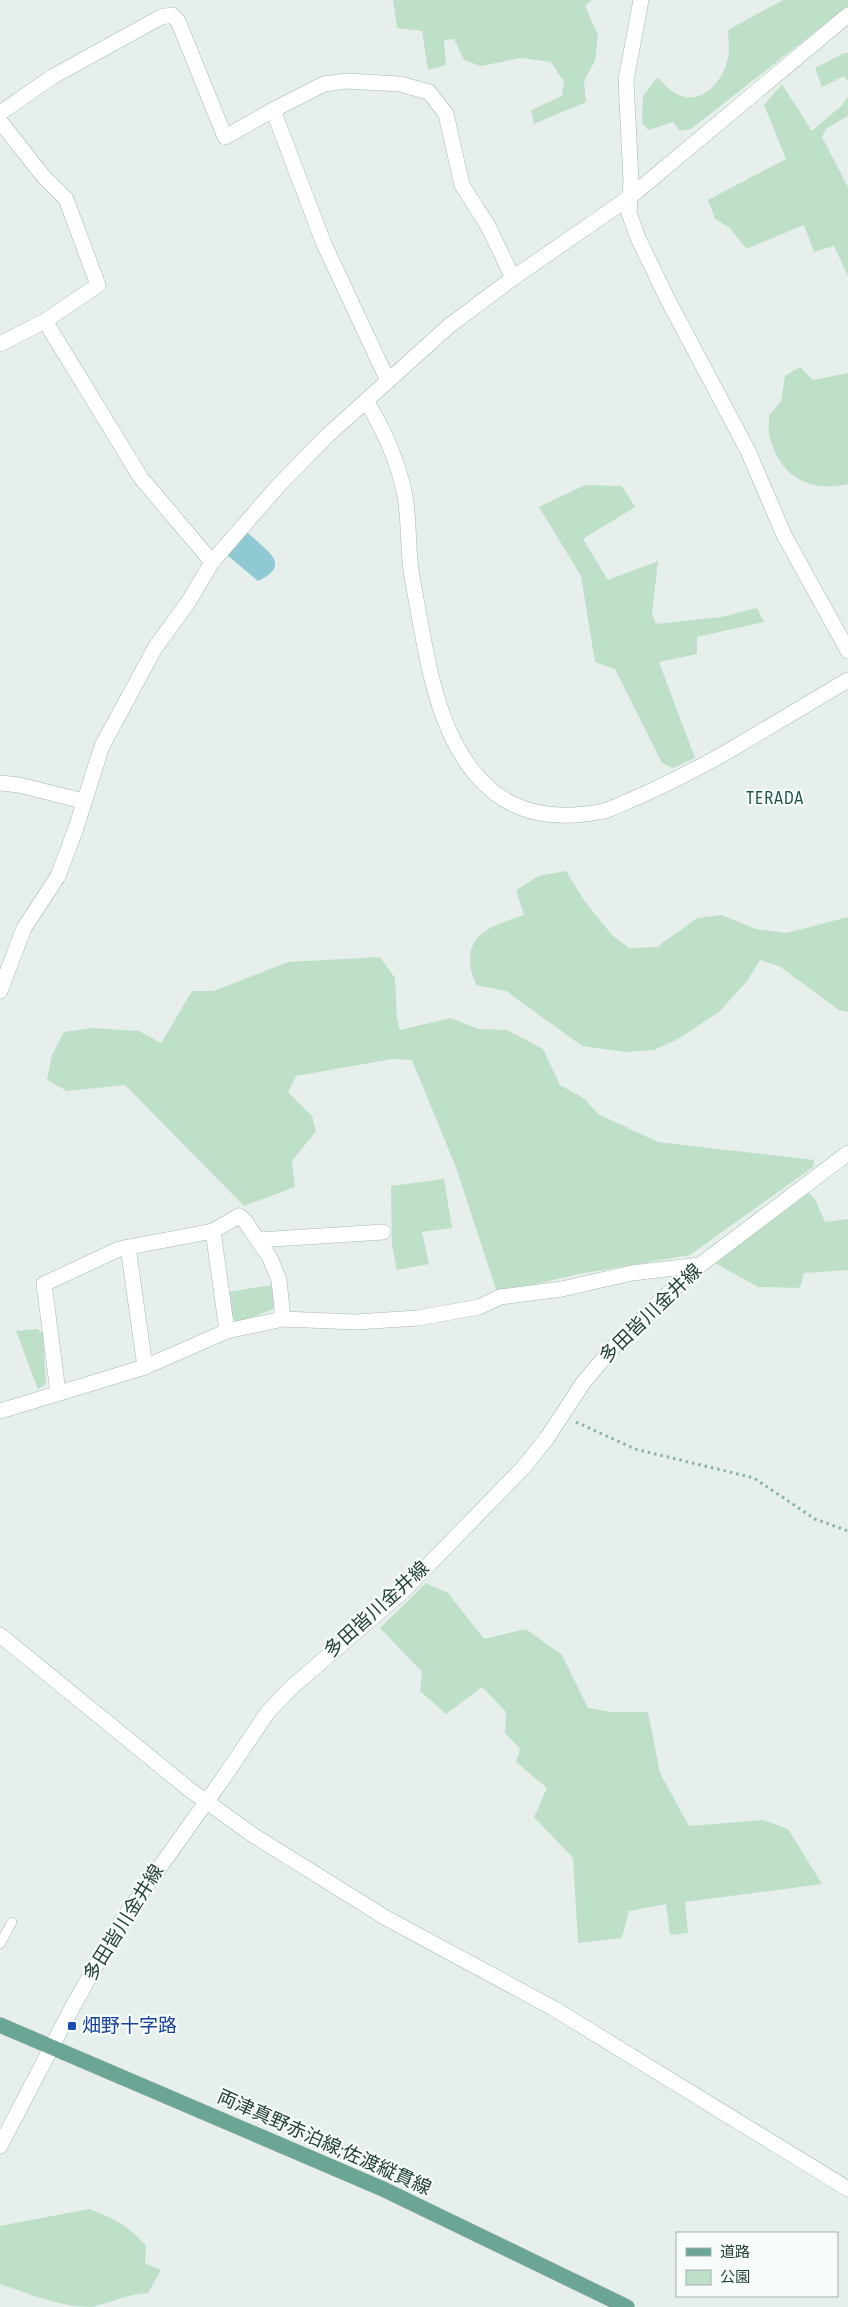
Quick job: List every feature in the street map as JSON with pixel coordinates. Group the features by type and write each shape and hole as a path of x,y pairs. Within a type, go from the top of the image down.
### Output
{"main road":[{"name":"両津真野赤泊線;佐渡縦貫線","path":"0,2025 383,2190 627,2307"}],"street":[{"path":"641,0 626,80 629,213 638,238 748,451 784,535 848,651"},
{"path":"0,113 52,77 161,17 172,15 178,20 225,137 324,84 346,81 400,84 429,92 446,114 462,186 488,226 513,278"},
{"path":"0,991 24,928 58,876 76,831 83,801 102,746 155,648 189,601 212,562 278,486 328,434 449,326 513,278 630,197 848,15"},
{"path":"273,110 324,244 388,381"},
{"path":"0,121 43,176 66,199 98,285 45,321 0,344"},
{"path":"45,321 141,478 212,562"},
{"path":"366,402 381,425 404,492 410,563 437,698 451,735 473,772 486,787 505,802 520,808 548,814 573,815 606,811 685,776 848,680"},
{"path":"0,783 19,785 83,801"},
{"name":"多田皆川金井線","path":"0,2146 122,1920 206,1803 268,1712 293,1686 401,1593 523,1468 583,1383 615,1345 657,1304 700,1265 848,1153"},
{"path":"58,1392 44,1284 119,1249 213,1230 239,1216 270,1258 279,1280 283,1319"},
{"path":"213,1230 227,1332"},
{"path":"258,1240 383,1232"},
{"path":"128,1247 145,1367"},
{"path":"0,1411 145,1367 227,1332 283,1319 356,1322 418,1318 479,1307 500,1297 562,1289 632,1273 700,1265"},
{"path":"0,1635 206,1803 253,1835 386,1918 553,2008 848,2189"}],"lane":[{"path":"0,1944 12,1922"}],"path":[{"path":"562,1415 635,1450 754,1478 815,1519 848,1531"}],"green space":[{"path":"393,0 592,0 585,6 598,35 595,61 584,81 586,102 534,124 531,110 562,96 564,82 551,62 521,58 481,66 464,60 454,39 444,40 446,65 428,70 422,31 397,28"},
{"path":"783,0 848,0 848,6 691,129 680,131 673,122 648,130 642,123 643,96 657,78 672,91 685,97 702,95 716,84 725,67 729,51 728,30"},
{"path":"844,53 848,53 848,82 844,76 822,87 815,68"},
{"path":"782,84 812,131 841,106 848,97 848,116 826,129 822,137 848,187 848,276 834,246 814,252 804,225 746,249 730,228 715,219 708,200 786,159 764,105"},
{"path":"800,367 813,380 848,373 848,484 822,486 810,484 789,472 775,452 769,436 769,415 781,401 785,376"},
{"path":"585,485 622,486 635,507 583,539 608,580 658,561 652,614 656,624 721,617 757,608 764,622 697,637 697,654 659,662 695,758 673,768 662,763 615,669 595,662 581,576 539,507"},
{"path":"566,871 586,903 612,935 629,948 657,947 697,918 721,915 756,929 786,933 848,917 848,1012 839,1010 779,966 760,960 747,981 719,1012 680,1038 654,1050 625,1052 582,1046 506,991 476,985 470,965 474,942 480,935 496,925 524,915 516,890 539,876"},
{"path":"380,957 395,978 397,1019 400,1030 451,1018 479,1029 507,1030 543,1049 560,1085 585,1099 598,1114 658,1142 814,1160 813,1167 690,1255 579,1274 497,1293 457,1170 412,1060 392,1059 296,1076 288,1092 312,1116 316,1131 292,1161 295,1187 244,1206 125,1085 67,1091 47,1080 52,1055 64,1032 92,1028 139,1031 161,1043 192,991 214,991 288,962"},
{"path":"444,1179 452,1228 422,1232 429,1264 397,1270 392,1245 391,1186"},
{"path":"808,1192 816,1201 825,1222 848,1219 848,1270 804,1273 800,1288 758,1287 715,1263"},
{"path":"272,1285 276,1308 238,1323 231,1317 228,1292"},
{"path":"37,1329 43,1333 46,1384 38,1389 16,1331"},
{"path":"426,1583 448,1593 484,1639 526,1629 562,1655 588,1708 612,1712 648,1712 660,1773 689,1826 763,1820 788,1829 822,1884 685,1902 688,1933 670,1935 666,1904 629,1911 622,1938 578,1943 573,1858 534,1817 547,1788 516,1762 520,1749 505,1733 506,1712 482,1687 446,1714 420,1691 422,1672 380,1628"},
{"path":"89,2209 120,2223 146,2246 145,2263 161,2270 148,2293 92,2307 68,2305 0,2284 0,2226"}],"water":[{"path":"247,532 268,551 275,563 274,569 269,575 258,581 227,555"}],"place":[{"name":"畑野十字路","path":"72,2026"}],"district":[{"name":"TERADA","path":"775,798"}]}
